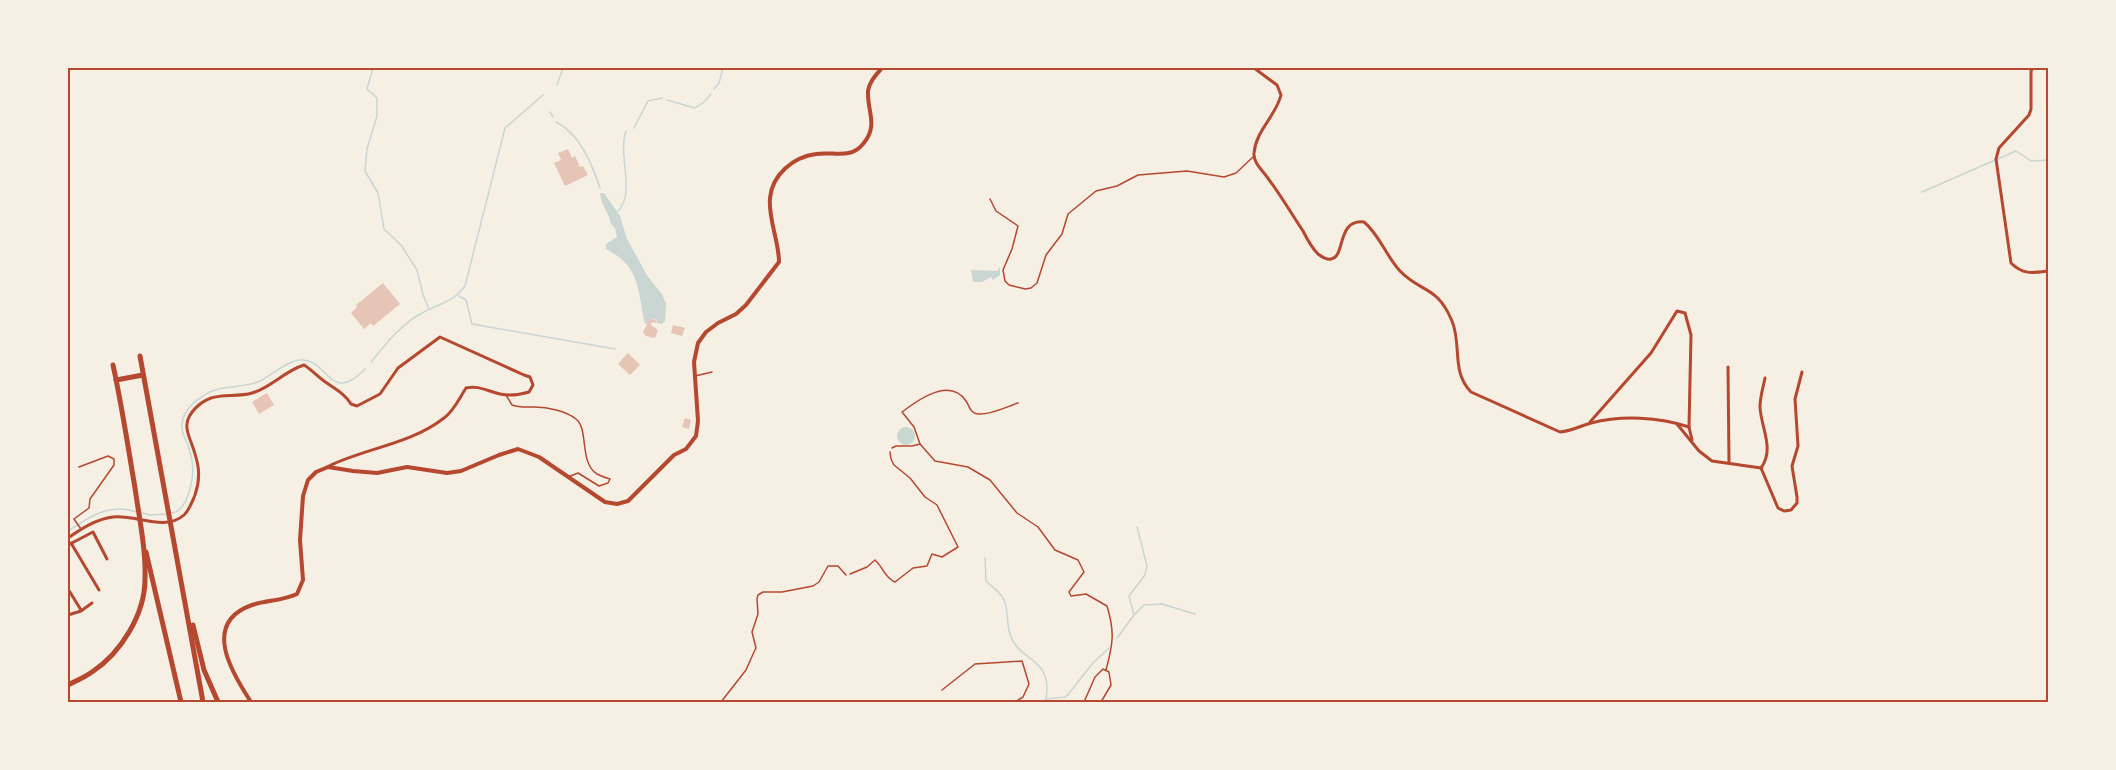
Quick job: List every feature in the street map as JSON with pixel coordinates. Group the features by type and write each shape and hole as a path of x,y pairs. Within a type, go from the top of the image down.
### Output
{"highway":[{"path":"140,356 203,702"},
{"path":"68,685 103,664 127,636 135,621 146,580 127,437 113,365"},
{"path":"116,380 143,375"},
{"path":"140,526 181,702"},
{"path":"184,592 204,670 218,702"}],"main road":[{"path":"251,702 224,652 227,625 237,614 250,606 285,600 297,594 303,580 300,540 303,496 308,480 316,472 328,466 377,473 406,467 447,473 461,471 499,454 518,449 539,457 605,502 617,504 628,501 674,455 686,449 696,436 698,421 694,354 702,338 718,323 736,314 746,305 779,262 770,202 771,189 778,175 789,164 816,154 846,154 857,151 866,141 871,130 872,118 868,90 882,68"}],"street":[{"path":"1254,68 1276,85 1281,95 1258,138 1254,156 1257,163 1323,258 1327,260 1335,258 1346,230 1355,223 1364,222 1399,270 1439,298 1455,328 1459,371 1463,382 1471,392 1560,432 1576,430 1588,423 1651,353 1677,311 1685,313 1691,335 1689,427 1692,440"},
{"path":"2033,68 2029,115 1999,148 1996,159 2011,263 2018,270 2029,273 2049,271"},
{"path":"68,538 80,527 114,517 125,516 156,522 182,517 189,509 199,483 198,461 187,424 191,413 212,398 251,394 261,390 304,365 341,392 351,405 357,406 380,394 398,368 441,337 530,377 533,385 529,392 518,395 502,394 474,386 466,388 450,411 437,422 400,442 347,457 328,466"},
{"path":"1728,368 1729,462"},
{"path":"1761,468 1778,508 1784,511 1791,510 1797,503 1792,466 1798,446 1795,399 1802,372"},
{"path":"1761,468 1767,459 1767,442 1760,409 1760,395 1765,378"},
{"path":"1588,423 1618,417 1676,423 1689,427"},
{"path":"1676,423 1699,451 1712,461 1761,468"},
{"path":"99,590 69,544 93,532 107,559"},
{"path":"68,589 81,611"},
{"path":"68,615 81,611 92,603"}],"lane":[{"path":"990,199 996,211 1018,226 1003,270 1005,281 1009,285 1025,289 1037,283 1046,255 1065,229 1068,214 1096,191 1117,186 1138,175 1187,171 1224,177 1236,173 1254,156"},
{"path":"694,376 712,372"},
{"path":"1018,403 994,412 977,414 971,411 966,400 957,392 944,390 916,401 902,412 914,427 920,444 935,462 969,467 990,480 1017,513 1038,527 1055,550 1078,560 1084,572 1069,592 1071,596 1086,594 1107,606 1111,620 1112,649 1106,670"},
{"path":"506,394 512,405 519,408 543,408 565,413 577,419 590,464 598,475 610,479 608,483 599,486 578,473 567,477"},
{"path":"892,448 920,444"},
{"path":"78,466 108,456 114,459 114,465 90,499 89,508 74,519 80,527"},
{"path":"721,702 746,670 754,652 752,632 758,614 756,599 758,595 763,592 782,592 813,586 819,582 828,566 838,566 846,575"},
{"path":"942,690 975,664 1022,661 1029,684 1023,698 1015,702"},
{"path":"1084,702 1097,674 1103,669 1106,670"},
{"path":"1101,702 1111,685 1111,676 1106,670"}],"path":[{"path":"846,575 867,567 875,560 882,566 888,579 895,582 913,568 927,566 932,554 942,557 958,547 938,505 925,497 910,478 894,465 890,453 892,448"}],"shaded area":[{"path":"600,193 604,193 620,216 627,239 648,277 662,294 666,304 665,321 662,324 651,318 649,323 645,324 632,271 626,263 606,249 606,244 617,237"},
{"path":"1000,267 1000,275 993,280 991,277 982,282 973,282 971,270 997,271"},
{"path":"906,427 912,430 915,436 912,442 906,445 900,442 897,436 900,430"}],"building":[{"path":"568,149 572,158 575,156 580,167 583,166 588,175 565,186 554,163 561,160 558,153"},
{"path":"383,283 400,304 373,326 371,323 364,329 351,313 357,307 356,305"},
{"path":"650,318 657,321 652,322 651,325 658,330 655,338 646,336 643,332"},
{"path":"673,325 685,328 682,336 671,333"},
{"path":"628,353 640,365 630,375 618,364"},
{"path":"267,393 274,405 259,414 252,402"},
{"path":"685,418 691,420 689,429 682,427"}],"waterway":[{"path":"373,68 367,89 377,98 377,116 367,149 365,171 378,193 384,229 401,245 417,270 429,309"},
{"path":"557,85 563,68"},
{"path":"714,89 719,83 723,68"},
{"path":"667,100 695,108 711,94"},
{"path":"371,362 408,322 450,299 465,286 505,128 543,95"},
{"path":"634,128 648,101 662,98"},
{"path":"550,112 553,117"},
{"path":"556,122 572,134 584,150 600,188"},
{"path":"617,212 626,195 624,152 626,131"},
{"path":"1922,192 2016,151 2031,161 2048,160"},
{"path":"459,296 466,300 472,324 615,349"},
{"path":"172,513 183,506 191,485 192,459 182,423 188,409 199,399 209,392 260,381 300,360 310,361 336,382 344,383 353,379 365,369"},
{"path":"68,531 101,512 118,509 137,512"},
{"path":"142,513 167,514"},
{"path":"1117,638 1134,615 1129,596 1145,575 1147,566 1137,527"},
{"path":"985,558 986,581 1005,602 1009,630 1014,643 1040,667 1045,675 1046,699"},
{"path":"1135,614 1144,605 1162,604 1195,614"},
{"path":"1044,702 1046,699 1066,697 1093,663 1109,648"}]}
